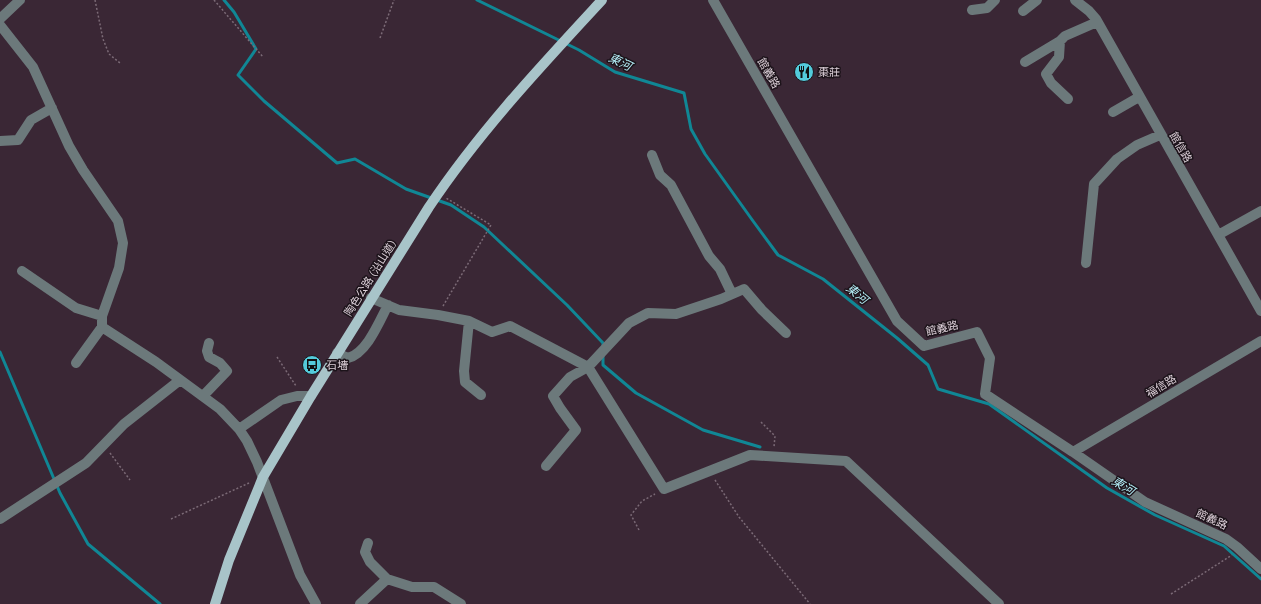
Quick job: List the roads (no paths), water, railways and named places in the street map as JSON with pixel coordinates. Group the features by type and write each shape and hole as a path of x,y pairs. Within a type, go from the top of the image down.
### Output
{"main road":[{"name":"陶色公路 (沿山道)","path":"216,604 229,560 263,477 337,353 439,191 499,113 602,0"}],"street":[{"path":"0,19 20,0"},
{"name":"館義路","path":"713,0 897,321 924,346 977,332 990,358 986,394 1145,502 1226,539 1241,550 1261,569"},
{"path":"972,10 987,8 994,0"},
{"path":"1023,11 1037,0"},
{"name":"館信路","path":"1075,0 1089,11 1097,22 1261,311"},
{"path":"1025,62 1060,41 1065,36 1097,22"},
{"path":"0,25 33,67 69,146 83,170 118,221 123,243 119,268 102,316 102,327 76,363"},
{"path":"1060,41 1059,57 1046,74 1051,83 1068,99"},
{"path":"1113,112 1139,96"},
{"path":"0,141 18,140 31,120 52,108"},
{"path":"1086,263 1094,184 1117,159 1137,145 1160,135"},
{"path":"652,155 660,175 671,185 709,256 720,269 732,294"},
{"path":"1218,235 1261,211"},
{"path":"22,271 76,308 102,316"},
{"path":"546,466 576,430 553,396 570,377 588,367 629,324 648,313 676,314 744,289 762,310 786,333"},
{"path":"371,298 399,310 438,314 470,322 492,332 510,326 588,367 664,489 750,455 846,461 999,604"},
{"path":"337,353 348,358 353,357 366,345 388,306"},
{"path":"470,322 464,372 465,382 481,395"},
{"path":"102,327 203,396 220,409 239,429 247,440 263,477 300,575 316,604"},
{"name":"福信路","path":"1073,452 1261,341"},
{"path":"203,396 227,371 220,363 209,357 207,351 209,343"},
{"path":"0,519 86,463 124,424 180,380"},
{"path":"239,429 281,400 297,396 311,396"},
{"path":"368,543 365,552 370,562 386,579 412,587 434,587 461,604"},
{"path":"360,604 386,579"}],"waterway":[{"path":"224,0 234,12 256,49 238,75 264,101 337,163 355,159 406,189 451,205 484,227 567,305 603,343 603,346"},
{"name":"東河","path":"477,0 579,50 615,72 684,93 691,129 705,154 778,255 823,279 897,338 928,365 938,389 989,404 1107,488 1155,515 1224,546 1261,579"},
{"path":"0,352 60,493 88,544 160,604"},
{"path":"603,356 603,365 636,393 703,430 760,447"}],"place":[{"name":"棗莊","path":"804,72"},
{"name":"石墻","path":"312,365"}]}
